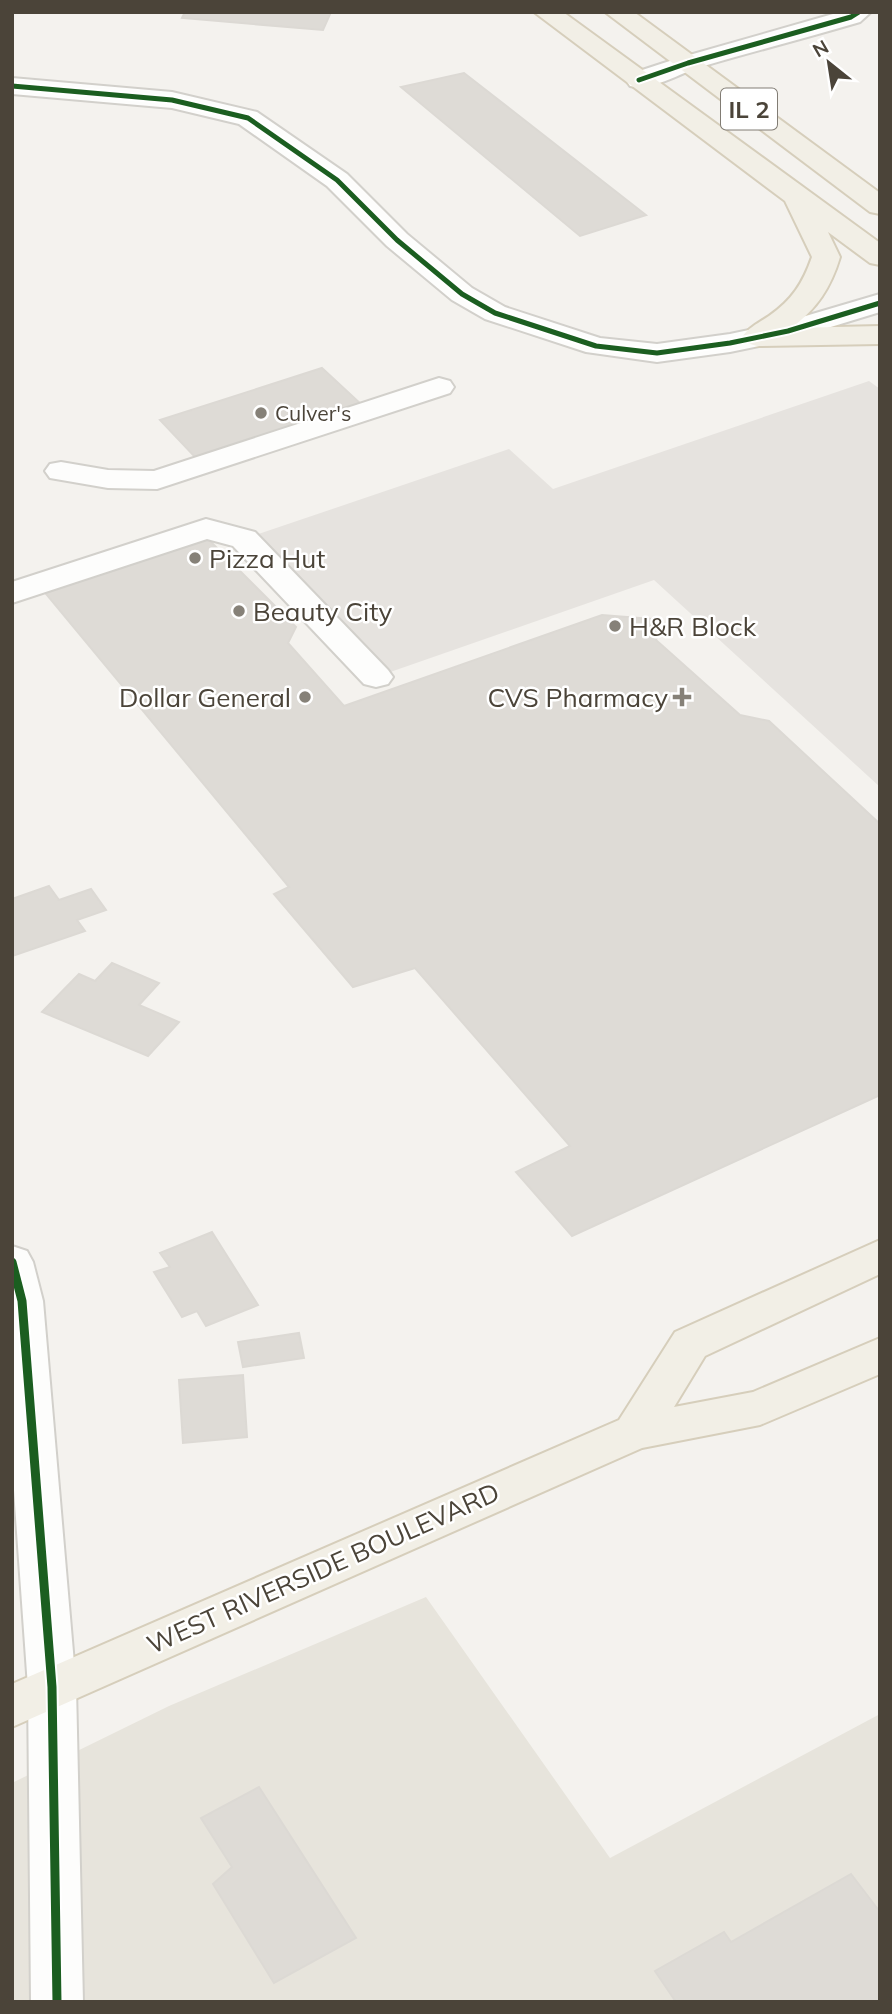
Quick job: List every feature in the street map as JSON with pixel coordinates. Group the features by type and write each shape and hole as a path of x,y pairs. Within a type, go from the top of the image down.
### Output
{"main road":[{"name":"IL 2","path":"546,12 880,257"},
{"name":"IL 2","path":"617,12 880,206"},
{"path":"757,337 804,304 819,283 826,257 797,196"},
{"path":"757,337 880,335"},
{"path":"635,1432 690,1344 880,1256"},
{"name":"WEST RIVERSIDE BOULEVARD","path":"32,1696 635,1432 760,1408 880,1355"}],"street":[{"path":"639,80 688,63 851,17 859,12"},
{"path":"12,86 172,100 248,118 337,180 397,240 462,294 495,313 596,346 657,353 788,331 880,303"},
{"path":"61,471 108,479 157,480 439,387"},
{"path":"12,593 206,529 244,538 376,677"},
{"path":"12,1262 22,1301 32,1696 57,2002"}],"shaded area":[{"path":"869,381 880,389 880,787 654,580 376,677 244,539 509,449 553,489"},
{"path":"426,1597 610,1858 880,1714 880,2002 12,2002 12,1783 169,1706"}],"building":[{"path":"185,12 331,12 323,30 182,18"},
{"path":"464,73 646,215 580,236 401,87"},
{"name":"Culver's","path":"322,368 362,405 197,459 160,420"},
{"path":"204,535 296,627 288,643 344,706 602,615 652,619 660,627 656,640 740,715 769,721 880,824 880,1095 572,1236 516,1172 570,1146 415,968 353,987 274,894 289,887 42,589"},
{"path":"49,886 59,900 91,889 106,910 77,920 85,931 12,956 12,899"},
{"path":"112,963 159,983 139,1005 179,1022 148,1056 42,1012 79,974 95,981"},
{"path":"212,1232 258,1305 206,1326 197,1311 182,1317 154,1272 170,1267 160,1253"},
{"path":"299,1333 304,1358 243,1367 238,1342"},
{"path":"243,1375 247,1437 183,1443 179,1380"},
{"path":"259,1787 356,1938 274,1983 213,1884 232,1867 201,1818"},
{"path":"851,1874 880,1912 879,2002 676,2002 655,1971 724,1932 731,1942"}],"cycle path":[{"path":"639,80 688,63 851,17 859,12"},
{"path":"12,86 172,100 248,118 337,180 397,240 462,294 495,313 596,346 657,353 730,343 788,331 880,303"},
{"path":"12,1262 22,1301 52,1687 57,2002"}],"place":[{"name":"Culver's","path":"261,413"},
{"name":"Pizza Hut","path":"195,558"},
{"name":"Beauty City","path":"239,611"},
{"name":"H&R Block","path":"615,626"},
{"name":"Dollar General","path":"305,697"},
{"name":"CVS Pharmacy","path":"682,697"}]}
